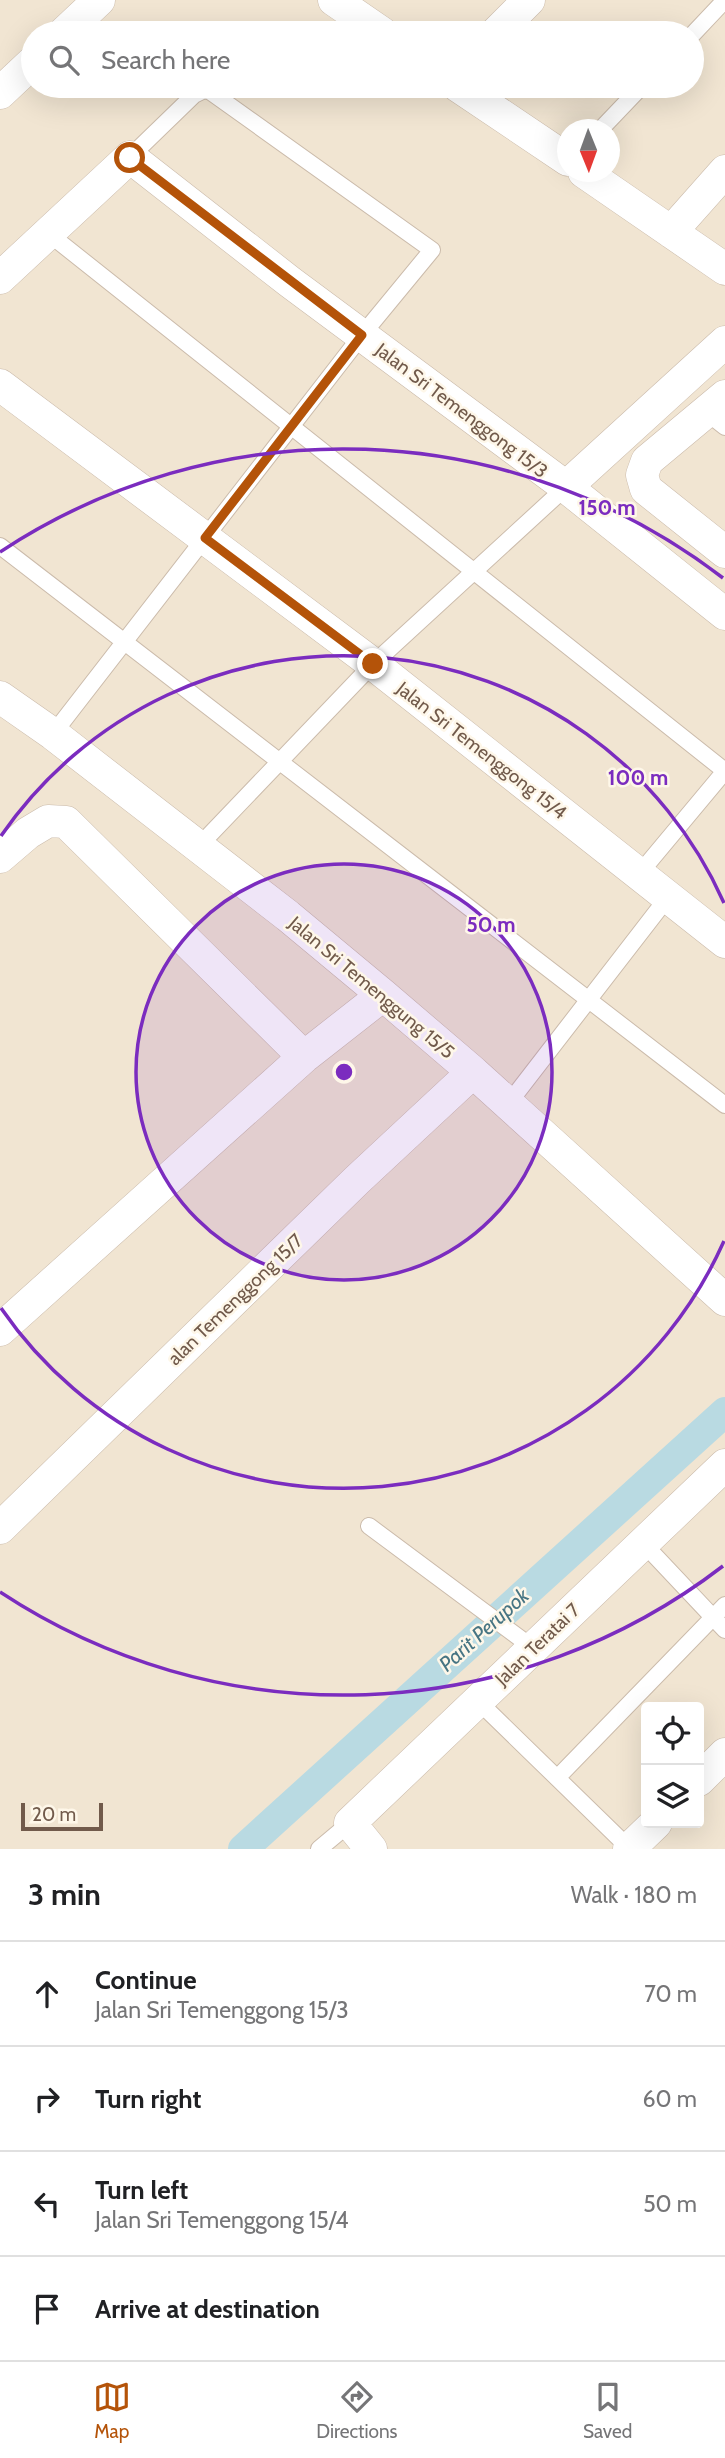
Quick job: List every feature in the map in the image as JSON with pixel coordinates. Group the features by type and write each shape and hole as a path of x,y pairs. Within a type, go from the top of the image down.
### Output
{"street":[{"path":"77,21 99,0"},
{"path":"508,21 529,0"},
{"path":"349,4 368,21"},
{"path":"0,93 21,73"},
{"path":"476,98 557,153"},
{"path":"0,278 130,158"},
{"name":"Jalan Sri Temenggong 15/3","path":"130,158 566,487 725,614"},
{"path":"671,232 725,171"},
{"path":"598,182 725,269"},
{"path":"566,487 725,342"},
{"name":"Jalan Sri Temenggong 15/4","path":"0,385 373,664 725,942"},
{"path":"719,412 647,461 642,475 646,489 725,552"},
{"name":"Jalan Sri Temenggung 15/5","path":"0,697 53,734 288,916 383,995 509,1104 725,1300"},
{"path":"0,857 27,833 48,821 66,822 304,1056"},
{"path":"0,1330 304,1056 383,995"},
{"name":"alan Temenggong 15/7","path":"0,1528 337,1199 473,1072"},
{"name":"Jalan Teratai 7","path":"350,1823 725,1465"},
{"path":"704,1775 725,1754"},
{"path":"350,1823 371,1849"},
{"path":"629,1849 651,1828"}],"lane":[{"path":"704,23 725,1"},
{"path":"130,158 191,98"},
{"path":"53,734 362,335 432,250 219,98"},
{"path":"610,119 631,98"},
{"path":"48,233 725,771 639,874"},
{"path":"198,846 373,664 566,487"},
{"path":"0,546 725,1105"},
{"path":"509,1104 668,897"},
{"path":"369,1525 533,1648"},
{"path":"643,1543 725,1630"},
{"path":"557,1778 725,1605"},
{"path":"478,1701 629,1849"},
{"path":"319,1849 350,1823"}],"shaded area":[{"path":"0,0 725,0 725,1849 0,1849"}],"waterway":[{"name":"Parit Perupok","path":"243,1849 725,1412"}],"route":[{"path":"130,158 362,335 205,538 373,664"}]}
